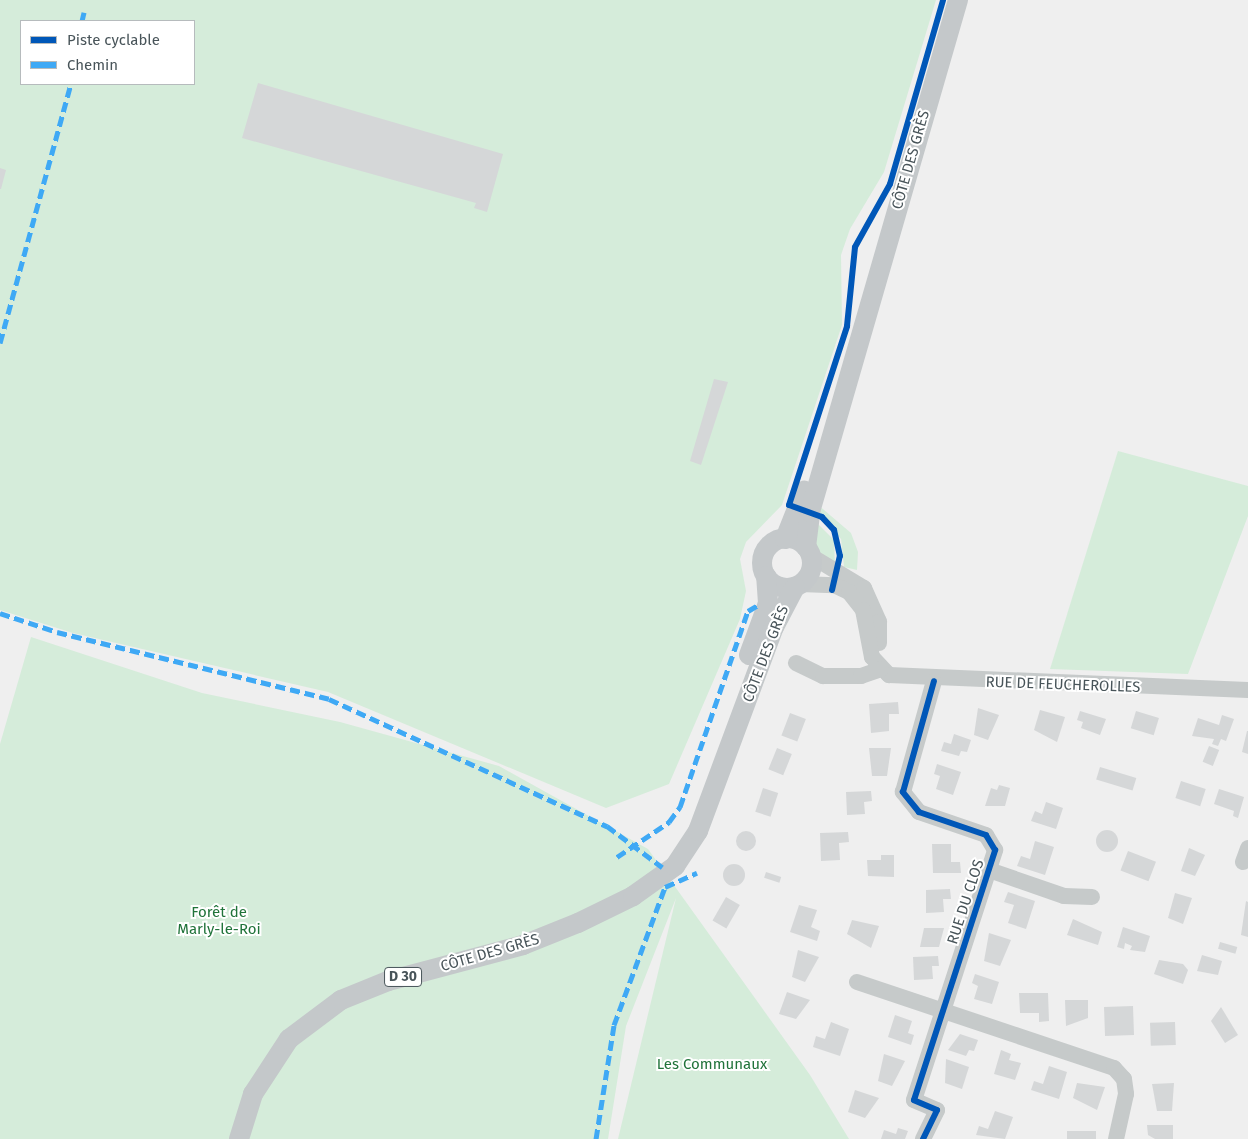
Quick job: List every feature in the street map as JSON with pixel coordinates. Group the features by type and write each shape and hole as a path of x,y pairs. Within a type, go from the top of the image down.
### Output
{"main road":[{"name":"CÔTE DES GRÈS","path":"809,552 810,512 864,319 958,0"},
{"name":"CÔTE DES GRÈS","path":"785,539 864,319"},
{"path":"785,539 809,552 811,570 797,585 778,586 766,576 765,552 785,539"},
{"name":"CÔTE DES GRÈS","path":"633,896 686,836 697,810 768,603 766,576"},
{"name":"CÔTE DES GRÈS","path":"239,1139 253,1094 289,1039 342,1000 388,981 523,945 633,896 675,866 698,831 774,627 797,585"}],"street":[{"path":"809,552 849,577 874,603 880,667"},
{"path":"797,585 834,585 849,592 863,610 872,657 880,667"},
{"path":"796,663 823,676 861,676 880,667"},
{"name":"RUE DE FEUCHEROLLES","path":"880,667 889,675 934,680 1248,690"},
{"name":"RUE DU CLOS","path":"923,1139 937,1110 914,1100 995,850 986,835 967,825 963,828 916,808 903,792 934,680"},
{"path":"989,870 1064,896 1092,897"},
{"path":"857,982 1114,1068 1124,1079 1126,1094 1116,1139"}],"green space":[{"path":"0,0 936,0 884,172 850,229 841,255 842,325 782,505 746,542 740,559 746,591 740,619 669,784 606,808 328,692 73,633 0,610"},
{"path":"1118,451 1248,486 1248,516 1188,674 1050,669"},
{"path":"817,504 851,533 858,552 857,570 844,567 841,539 815,511"},
{"path":"817,523 834,540 835,567 815,551"},
{"name":"Forêt de Marly-le-Roi","path":"31,637 202,693 340,722 499,766 648,849 810,1075 849,1139 618,1139 676,898 626,1026 608,1139 0,1139 0,744"}],"building":[{"path":"258,83 503,154 487,212 474,208 476,203 242,138"},
{"path":"0,168 6,170 1,189 0,189"},
{"path":"714,379 728,382 701,465 690,461"},
{"path":"898,702 899,714 889,714 889,731 871,733 869,704"},
{"path":"978,708 999,715 988,740 974,735"},
{"path":"1040,710 1065,717 1057,742 1034,730"},
{"path":"1080,711 1106,719 1100,735 1081,728 1083,722 1077,720"},
{"path":"1136,711 1159,718 1154,735 1131,728"},
{"path":"790,713 806,719 797,741 781,735"},
{"path":"1222,715 1234,719 1226,741 1221,739 1218,746 1212,744 1214,739 1192,736 1198,718 1219,725"},
{"path":"1248,731 1248,754 1242,752"},
{"path":"954,734 971,740 967,752 961,751 959,756 941,751 944,742 951,744"},
{"path":"1209,746 1219,750 1213,766 1203,762"},
{"path":"777,748 792,754 783,775 768,769"},
{"path":"869,748 891,748 887,776 872,776"},
{"path":"937,764 961,772 953,795 936,789 940,776 934,774"},
{"path":"1100,767 1136,778 1133,791 1096,779"},
{"path":"1181,781 1206,789 1200,806 1175,798"},
{"path":"999,785 1010,788 1005,806 985,806 991,788 997,790"},
{"path":"763,788 778,793 770,817 755,812"},
{"path":"1219,789 1244,797 1238,818 1233,816 1234,811 1214,804"},
{"path":"871,791 872,801 864,802 865,814 847,815 846,792"},
{"path":"1046,802 1063,808 1056,829 1031,821 1035,811 1042,814"},
{"path":"1103,830 1111,830 1118,837 1118,845 1111,852 1103,852 1096,845 1096,837"},
{"path":"746,831 753,834 756,841 753,848 746,851 739,848 736,841 739,834"},
{"path":"848,832 849,842 839,843 840,860 821,861 820,833"},
{"path":"1035,841 1054,847 1045,875 1017,866 1021,856 1030,859"},
{"path":"932,844 951,844 951,862 960,862 961,873 933,873"},
{"path":"1189,848 1205,855 1195,876 1181,871"},
{"path":"1128,851 1156,862 1148,881 1120,871"},
{"path":"881,855 894,855 894,877 868,876 867,860 881,860"},
{"path":"734,864 742,867 745,875 742,883 734,886 726,883 723,875 726,867"},
{"path":"766,872 781,877 779,883 764,878"},
{"path":"950,889 951,899 943,899 944,912 926,913 926,890"},
{"path":"1008,892 1035,901 1026,929 1008,923 1014,905 1004,902"},
{"path":"1175,893 1192,898 1183,924 1168,918"},
{"path":"726,897 740,905 726,928 712,920"},
{"path":"1246,901 1248,902 1248,937 1241,935"},
{"path":"799,905 817,910 811,927 820,931 817,941 790,932"},
{"path":"1073,919 1102,932 1098,945 1067,935"},
{"path":"852,920 879,926 871,948 847,934"},
{"path":"1123,927 1150,936 1145,952 1130,950 1132,946 1125,943 1124,949 1117,947"},
{"path":"924,928 944,928 939,947 920,947"},
{"path":"989,933 1011,940 1000,966 984,961"},
{"path":"1220,942 1237,947 1235,954 1218,949"},
{"path":"798,950 819,957 805,982 792,977"},
{"path":"1202,955 1222,961 1218,975 1197,971"},
{"path":"938,956 939,966 932,966 933,979 914,980 913,957"},
{"path":"1159,960 1183,964 1188,970 1183,984 1154,974"},
{"path":"975,974 999,982 992,1004 974,999 978,986 972,983"},
{"path":"787,992 810,1000 796,1019 779,1014"},
{"path":"1019,993 1048,993 1049,1021 1039,1022 1039,1013 1020,1013"},
{"path":"1065,1000 1088,1000 1088,1018 1066,1026"},
{"path":"1133,1006 1134,1035 1105,1036 1104,1007"},
{"path":"1221,1007 1238,1035 1225,1043 1211,1021"},
{"path":"895,1015 912,1021 908,1033 914,1035 911,1045 888,1037"},
{"path":"831,1022 849,1029 840,1056 813,1047 816,1036 825,1039"},
{"path":"1175,1022 1176,1045 1151,1046 1150,1023"},
{"path":"960,1034 978,1040 974,1051 969,1050 966,1056 948,1050"},
{"path":"1001,1050 1011,1054 1009,1060 1021,1063 1015,1080 994,1074"},
{"path":"884,1054 905,1061 892,1086 878,1081"},
{"path":"946,1059 969,1067 962,1089 945,1083"},
{"path":"1049,1066 1067,1072 1059,1099 1031,1090 1034,1081 1043,1084"},
{"path":"1077,1083 1105,1087 1097,1110 1073,1098"},
{"path":"1174,1083 1172,1111 1157,1111 1152,1084"},
{"path":"855,1090 879,1098 865,1118 848,1112"},
{"path":"995,1111 1013,1117 1005,1139 976,1135 979,1126 988,1129"},
{"path":"1147,1125 1173,1125 1173,1139 1155,1139 1148,1135"},
{"path":"898,1128 908,1131 905,1139 881,1139 884,1130 896,1134"},
{"path":"1067,1131 1096,1131 1096,1139 1067,1139"}],"marked path":[{"path":"82,20 84,12"},
{"path":"0,343 71,85"},
{"path":"617,857 669,822 680,807 748,611 758,605"},
{"path":"0,613 57,632 329,699 607,826 662,867"},
{"path":"596,1139 614,1025 665,887 697,873"}],"cycle path":[{"path":"832,590 840,556 834,530 822,517 789,505 847,326 855,247 890,184 943,0"},
{"path":"923,1139 937,1110 914,1100 995,850 986,835 919,812 903,792 934,681"}],"park label":[{"name":"Les Communaux","path":"712,1065"}]}
